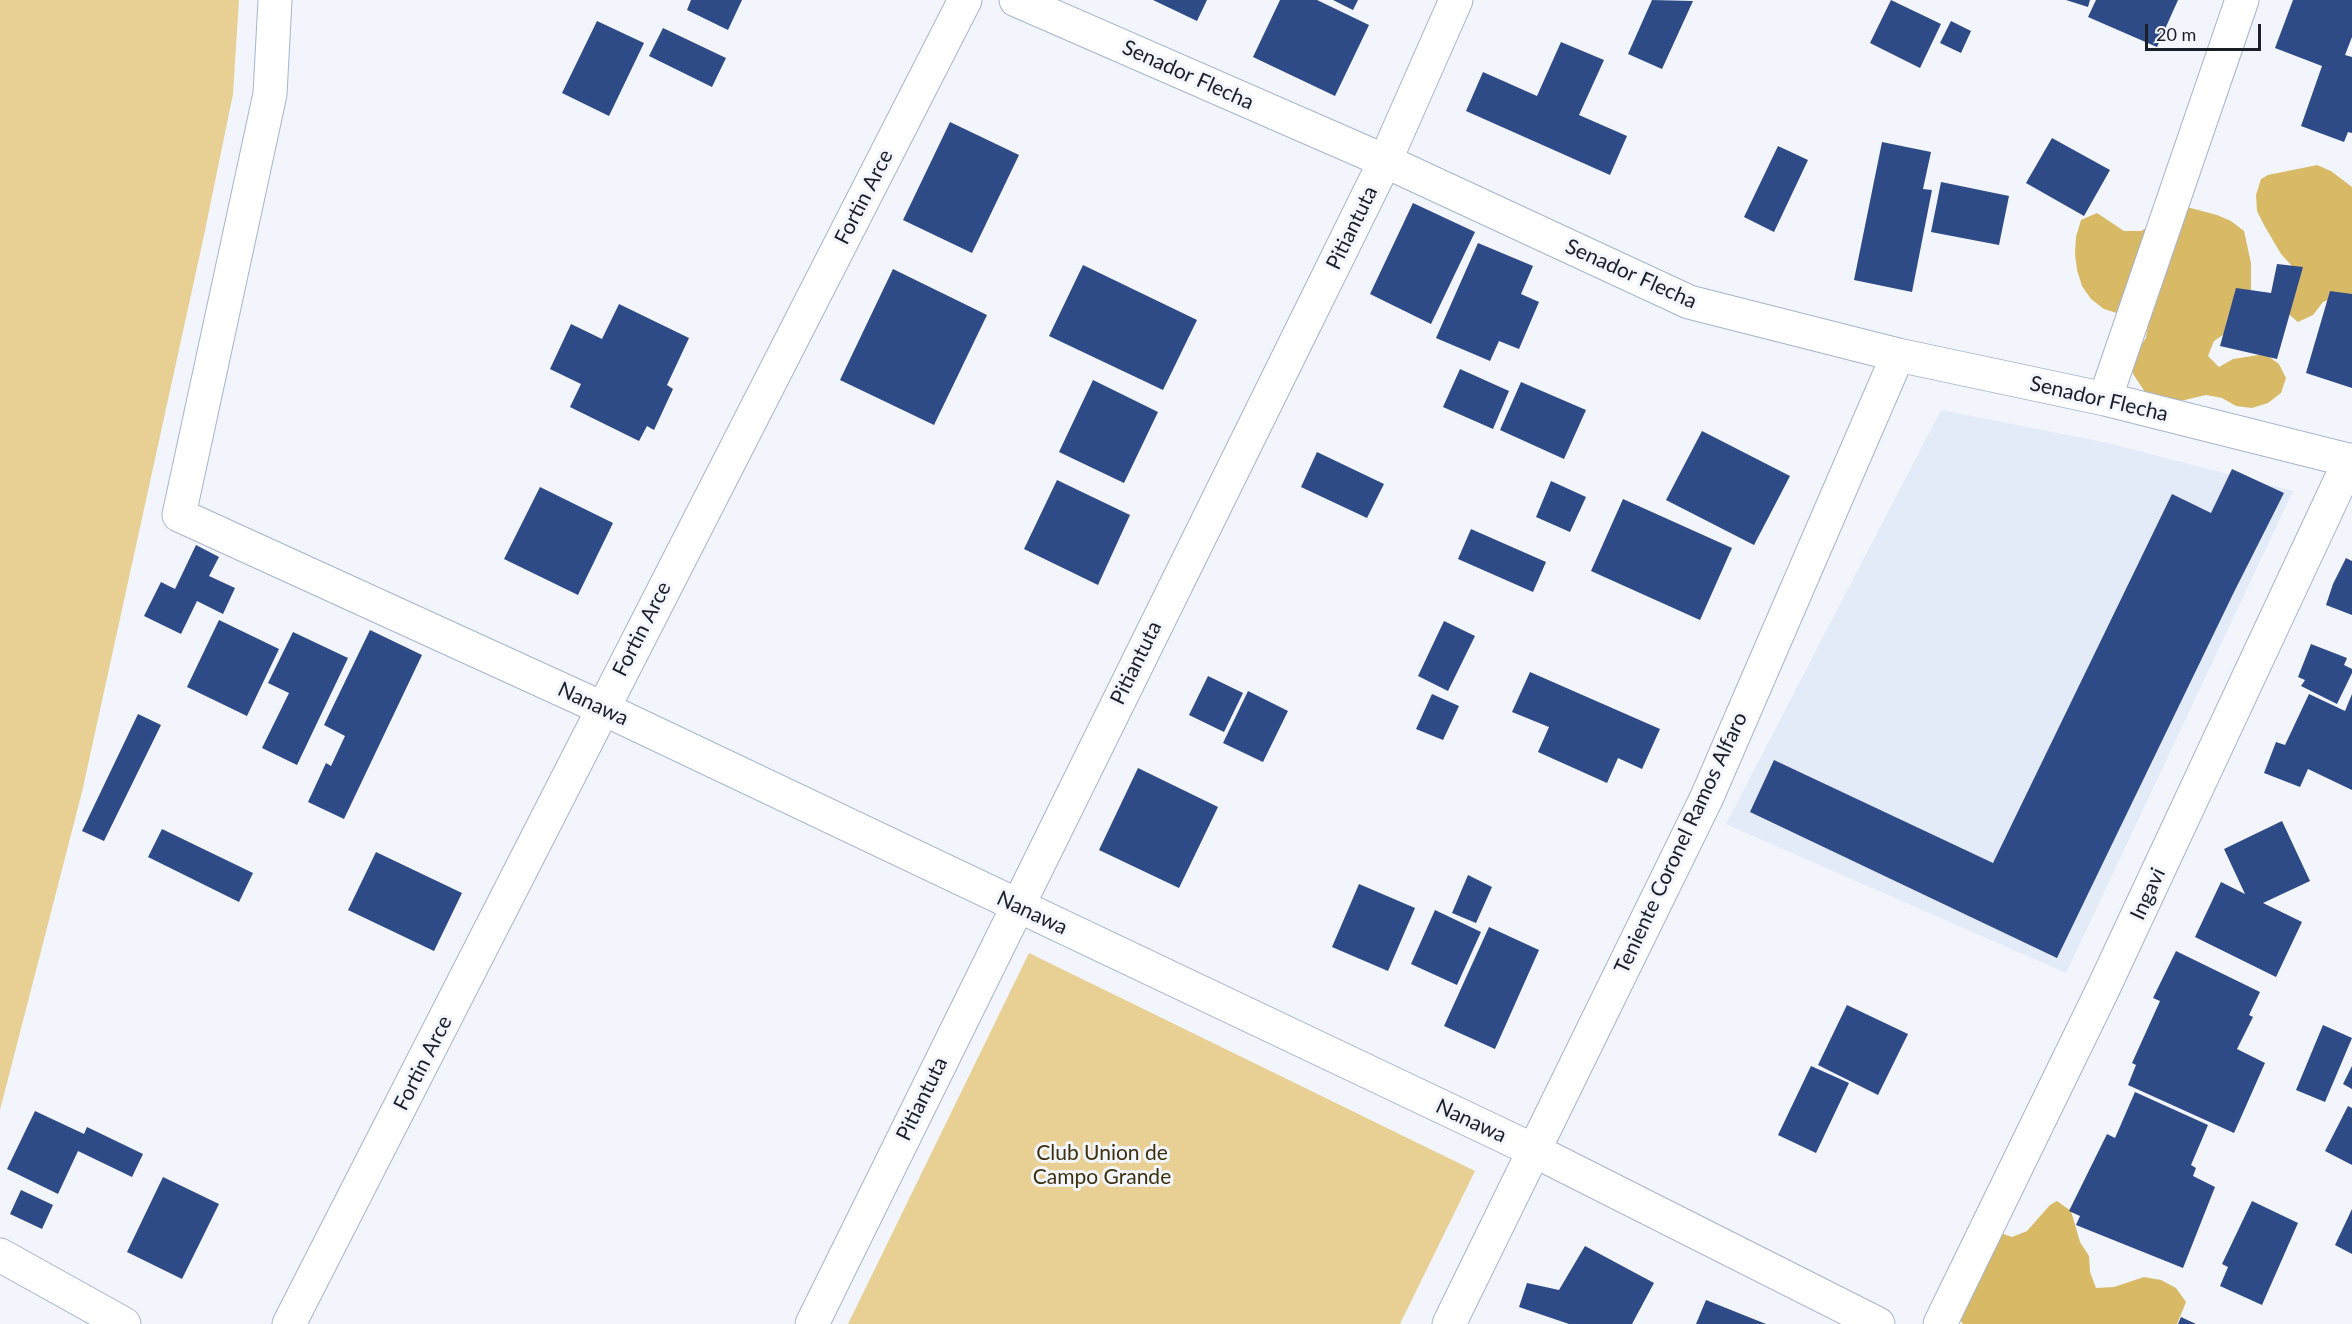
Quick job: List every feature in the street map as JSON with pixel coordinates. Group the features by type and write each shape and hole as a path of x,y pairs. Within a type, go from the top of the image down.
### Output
{"street":[{"name":"Nanawa","path":"275,0 270,94 179,514 602,708 1533,1150 1878,1324"},
{"name":"Fortin Arce","path":"289,1324 965,0"},
{"name":"Senador Flecha","path":"1016,0 1385,161 1689,302 1898,355 2105,399 2351,461"},
{"name":"Pitiantuta","path":"812,1324 1016,905 1385,161 1456,0"},
{"path":"2105,399 2242,0"},
{"name":"Teniente Coronel Ramos Alfaro","path":"1449,1324 1707,797 1898,355"},
{"name":"Ingavi","path":"1940,1324 2103,989 2351,461"},
{"path":"0,1255 124,1324"}],"shaded area":[{"path":"2317,165 2331,171 2352,187 2352,295 2337,296 2323,302 2313,315 2298,322 2286,312 2296,281 2292,266 2281,254 2264,225 2257,211 2256,195 2261,179 2268,175"},
{"path":"2183,206 2217,215 2231,221 2244,231 2251,263 2251,294 2226,333 2214,341 2208,356 2219,367 2233,359 2265,354 2279,364 2286,378 2281,393 2268,403 2252,408 2236,406 2222,398 2206,395 2176,402 2147,395 2133,374 2133,366 2136,352 2146,338 2148,323 2104,309 2091,299 2082,286 2075,254 2076,237 2081,220 2097,213 2124,231 2141,231"},
{"path":"1941,410 2108,443 2293,491 2066,973 1726,824"},
{"path":"2057,1201 2071,1211 2080,1242 2089,1256 2090,1272 2096,1288 2114,1287 2144,1277 2161,1280 2176,1288 2186,1302 2177,1324 1963,1324 1956,1314 1995,1231 2012,1237 2027,1231 2050,1205"}],"green space":[{"path":"0,0 239,0 233,94 203,240 82,792 0,1110"},
{"name":"Club Union de Campo Grande","path":"1029,953 1475,1171 1400,1324 848,1324"}],"building":[{"path":"691,0 742,0 728,30 687,10"},
{"path":"1153,0 1207,0 1197,21"},
{"path":"1280,0 1317,0 1369,25 1335,96 1253,57"},
{"path":"1333,0 1358,0 1353,10"},
{"path":"1652,0 1693,1 1662,69 1628,54"},
{"path":"1891,0 1941,24 1920,68 1870,43"},
{"path":"2066,0 2090,0 2088,7"},
{"path":"2096,0 2178,0 2157,47 2088,17"},
{"path":"2293,0 2352,0 2352,37 2345,55 2352,57 2352,133 2348,132 2344,142 2301,126 2322,66 2275,48"},
{"path":"597,21 644,43 609,116 562,93"},
{"path":"1951,21 1971,31 1961,53 1940,43"},
{"path":"663,28 726,58 712,87 649,56"},
{"path":"1561,42 1604,60 1579,115 1627,136 1610,175 1466,111 1483,72 1537,96"},
{"path":"950,122 1019,155 972,253 903,220"},
{"path":"2052,138 2110,170 2084,216 2026,183"},
{"path":"1882,142 1931,152 1923,189 1932,190 1912,292 1854,280"},
{"path":"1778,146 1808,160 1774,232 1744,217"},
{"path":"1941,182 2009,196 1999,245 1931,232"},
{"path":"1413,203 1475,232 1431,324 1370,294"},
{"path":"1478,243 1533,266 1521,294 1539,302 1519,349 1499,341 1490,361 1436,338"},
{"path":"2277,264 2303,267 2277,359 2220,346 2236,288 2271,293"},
{"path":"1083,265 1197,320 1163,390 1049,336"},
{"path":"893,269 987,315 934,425 840,380"},
{"path":"2330,291 2352,294 2352,388 2306,373"},
{"path":"619,304 689,338 667,385 673,389 654,430 647,426 639,441 570,407 581,384 550,369 571,324 602,339"},
{"path":"1460,369 1509,391 1493,429 1443,407"},
{"path":"1093,380 1158,412 1124,483 1059,452"},
{"path":"1521,382 1586,410 1564,459 1500,430"},
{"path":"1702,431 1790,476 1754,545 1666,500"},
{"path":"1317,452 1384,484 1367,518 1301,487"},
{"path":"2232,469 2284,493 2057,958 1750,812 1774,760 1993,863 2172,494 2211,513"},
{"path":"1057,480 1130,515 1098,585 1024,549"},
{"path":"1551,481 1586,497 1570,532 1536,517"},
{"path":"540,487 613,523 578,595 504,559"},
{"path":"1623,499 1732,548 1700,620 1591,571"},
{"path":"1471,529 1546,562 1533,592 1458,559"},
{"path":"196,545 219,557 209,576 235,588 223,614 197,601 181,634 144,616 161,582 175,589"},
{"path":"2346,558 2352,561 2352,615 2326,605"},
{"path":"219,620 279,649 247,716 187,687"},
{"path":"1444,621 1475,636 1448,691 1418,676"},
{"path":"370,630 422,655 344,819 308,802 326,763 331,766 345,736 324,725"},
{"path":"293,632 348,658 297,765 262,748 289,693 268,683"},
{"path":"2311,644 2347,658 2344,665 2352,669 2337,704 2301,686 2305,680 2298,677"},
{"path":"1530,672 1660,729 1642,769 1618,758 1607,783 1538,752 1549,727 1512,712"},
{"path":"1208,676 1243,693 1224,732 1189,715"},
{"path":"1248,691 1288,711 1263,762 1223,743"},
{"path":"1432,694 1459,706 1443,740 1416,729"},
{"path":"2309,694 2345,711 2352,694 2352,790 2308,769 2300,787 2264,773 2276,742 2285,745"},
{"path":"138,714 161,725 104,841 82,831"},
{"path":"1138,768 1218,807 1179,888 1099,850"},
{"path":"2282,821 2310,881 2263,903 2302,922 2276,977 2195,937 2221,882 2245,894 2224,849"},
{"path":"162,829 253,873 239,902 148,857"},
{"path":"376,852 462,893 434,951 348,910"},
{"path":"1468,875 1492,887 1476,923 1452,913"},
{"path":"1359,884 1415,908 1388,971 1332,947"},
{"path":"1435,910 1481,932 1457,985 1411,964"},
{"path":"1489,927 1539,950 1495,1049 1444,1026"},
{"path":"2176,951 2260,992 2249,1015 2253,1017 2237,1049 2265,1063 2234,1133 2128,1085 2136,1065 2132,1063 2160,1001 2153,998"},
{"path":"1847,1005 1908,1034 1878,1095 1818,1065"},
{"path":"2323,1025 2352,1038 2325,1102 2296,1090"},
{"path":"1811,1066 1849,1083 1816,1153 1778,1135"},
{"path":"2352,1066 2352,1089 2343,1084"},
{"path":"2135,1092 2208,1125 2191,1165 2196,1168 2193,1176 2215,1187 2183,1268 2076,1225 2080,1216 2069,1211 2107,1134 2115,1138"},
{"path":"2348,1106 2352,1108 2352,1165 2325,1151"},
{"path":"35,1111 84,1134 87,1127 143,1154 132,1177 78,1151 58,1194 7,1169"},
{"path":"163,1177 219,1204 182,1279 127,1252"},
{"path":"21,1190 53,1205 42,1229 10,1214"},
{"path":"2252,1201 2298,1223 2262,1305 2220,1286 2228,1267 2222,1264"},
{"path":"2352,1209 2352,1254 2335,1245"},
{"path":"1585,1246 1654,1283 1632,1324 1569,1324 1519,1307 1527,1283 1559,1290"},
{"path":"1706,1300 1766,1324 1696,1324"},
{"path":"2181,1317 2196,1324 2178,1324"}]}
